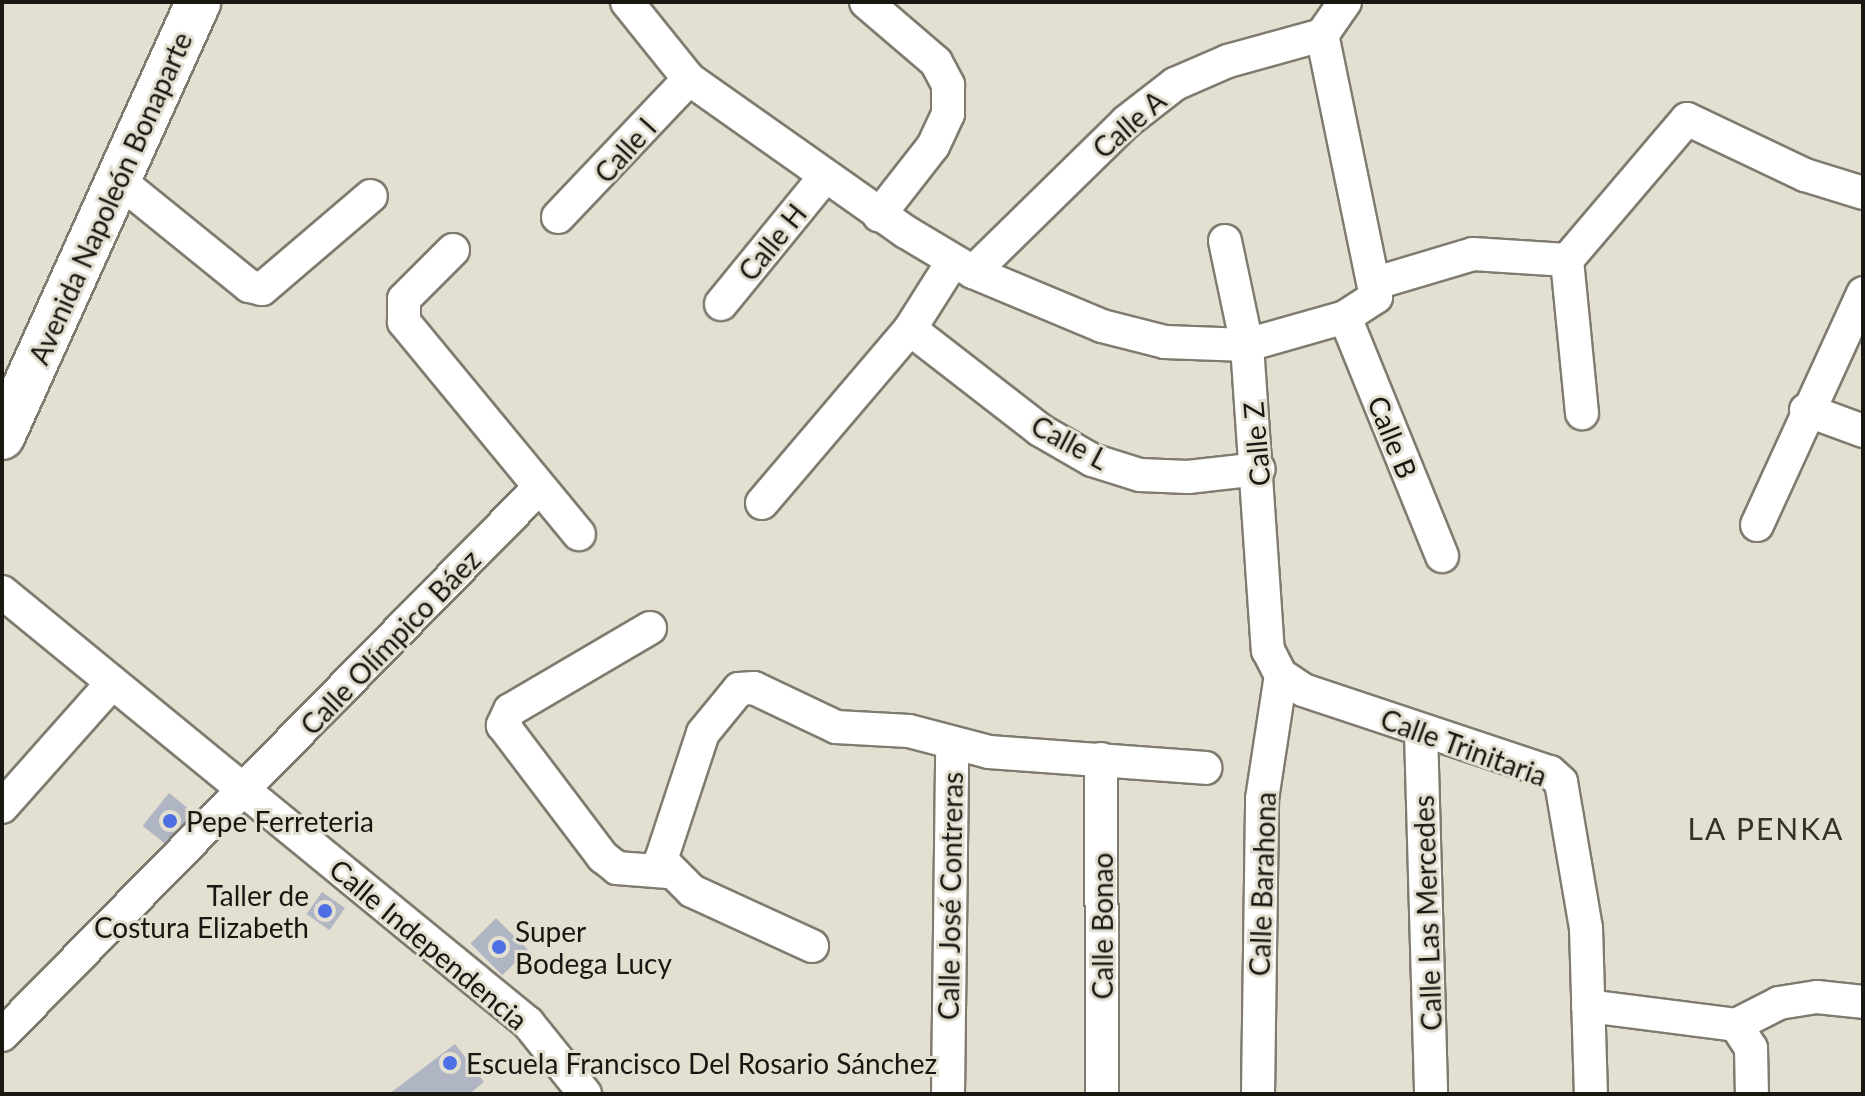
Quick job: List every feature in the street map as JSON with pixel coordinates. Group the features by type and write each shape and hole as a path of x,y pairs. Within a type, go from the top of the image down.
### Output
{"main road":[{"name":"Avenida Napoleón Bonaparte","path":"2,437 198,2"}],"street":[{"path":"627,2 689,79 823,179 963,266 1102,326 1165,342 1247,345 1345,317 1376,297 1376,283 1322,35 1345,2"},
{"path":"866,2 936,62 948,85 948,114 933,146 879,215"},
{"name":"Calle A","path":"762,503 963,266 1126,122 1175,84 1228,61 1322,35"},
{"name":"Calle I","path":"558,217 689,79"},
{"path":"1582,413 1567,260 1687,119 1805,175 1863,193"},
{"path":"117,179 249,286 262,289 371,196"},
{"name":"Calle H","path":"721,304 823,179"},
{"name":"Calle Z","path":"1225,241 1247,345 1275,662"},
{"path":"453,250 404,299 404,322 537,490 579,534"},
{"path":"1376,283 1473,254 1567,260"},
{"path":"1757,525 1806,410 1863,293"},
{"name":"Calle B","path":"1345,317 1442,556"},
{"name":"Calle L","path":"910,329 1040,430 1092,460 1140,475 1188,477 1259,469"},
{"path":"1806,410 1863,431"},
{"name":"Calle Olímpico Báez","path":"2,1035 244,793 537,490"},
{"name":"Calle Independencia","path":"2,592 528,1023 585,1094"},
{"path":"650,628 510,710 503,725 603,857 617,868 668,872"},
{"name":"Calle Trinitaria","path":"1275,662 1303,690 1421,732 1550,772 1561,782 1579,860 1591,1094"},
{"name":"Calle Barahona","path":"1258,1094 1262,799 1275,662"},
{"path":"2,807 112,683"},
{"path":"812,946 692,891 668,872 659,851 703,733 739,689 754,688 836,727 909,731 952,746 1205,768"},
{"name":"Calle Las Mercedes","path":"1421,732 1431,1094"},
{"name":"Calle José Contreras","path":"948,1094 952,746"},
{"name":"Calle Bonao","path":"1101,759 1102,1094"},
{"path":"1588,1006 1736,1025 1779,1003 1817,997 1863,1002"},
{"path":"1736,1025 1751,1048 1752,1094"}],"building":[{"name":"Pepe Ferreteria","path":"169,793 199,817 172,850 143,826"},
{"name":"Taller de Costura Elizabeth","path":"322,892 345,908 329,930 307,914"},
{"name":"Super Bodega Lucy","path":"496,918 528,950 502,975 471,943"},
{"name":"Escuela Francisco Del Rosario Sánchez","path":"455,1044 484,1082 469,1094 389,1094"}],"place":[{"name":"Pepe Ferreteria","path":"170,821"},
{"name":"Taller de Costura Elizabeth","path":"325,911"},
{"name":"Super Bodega Lucy","path":"499,947"},
{"name":"Escuela Francisco Del Rosario Sánchez","path":"450,1063"}],"district":[{"name":"LA PENKA","path":"1766,828"}]}
